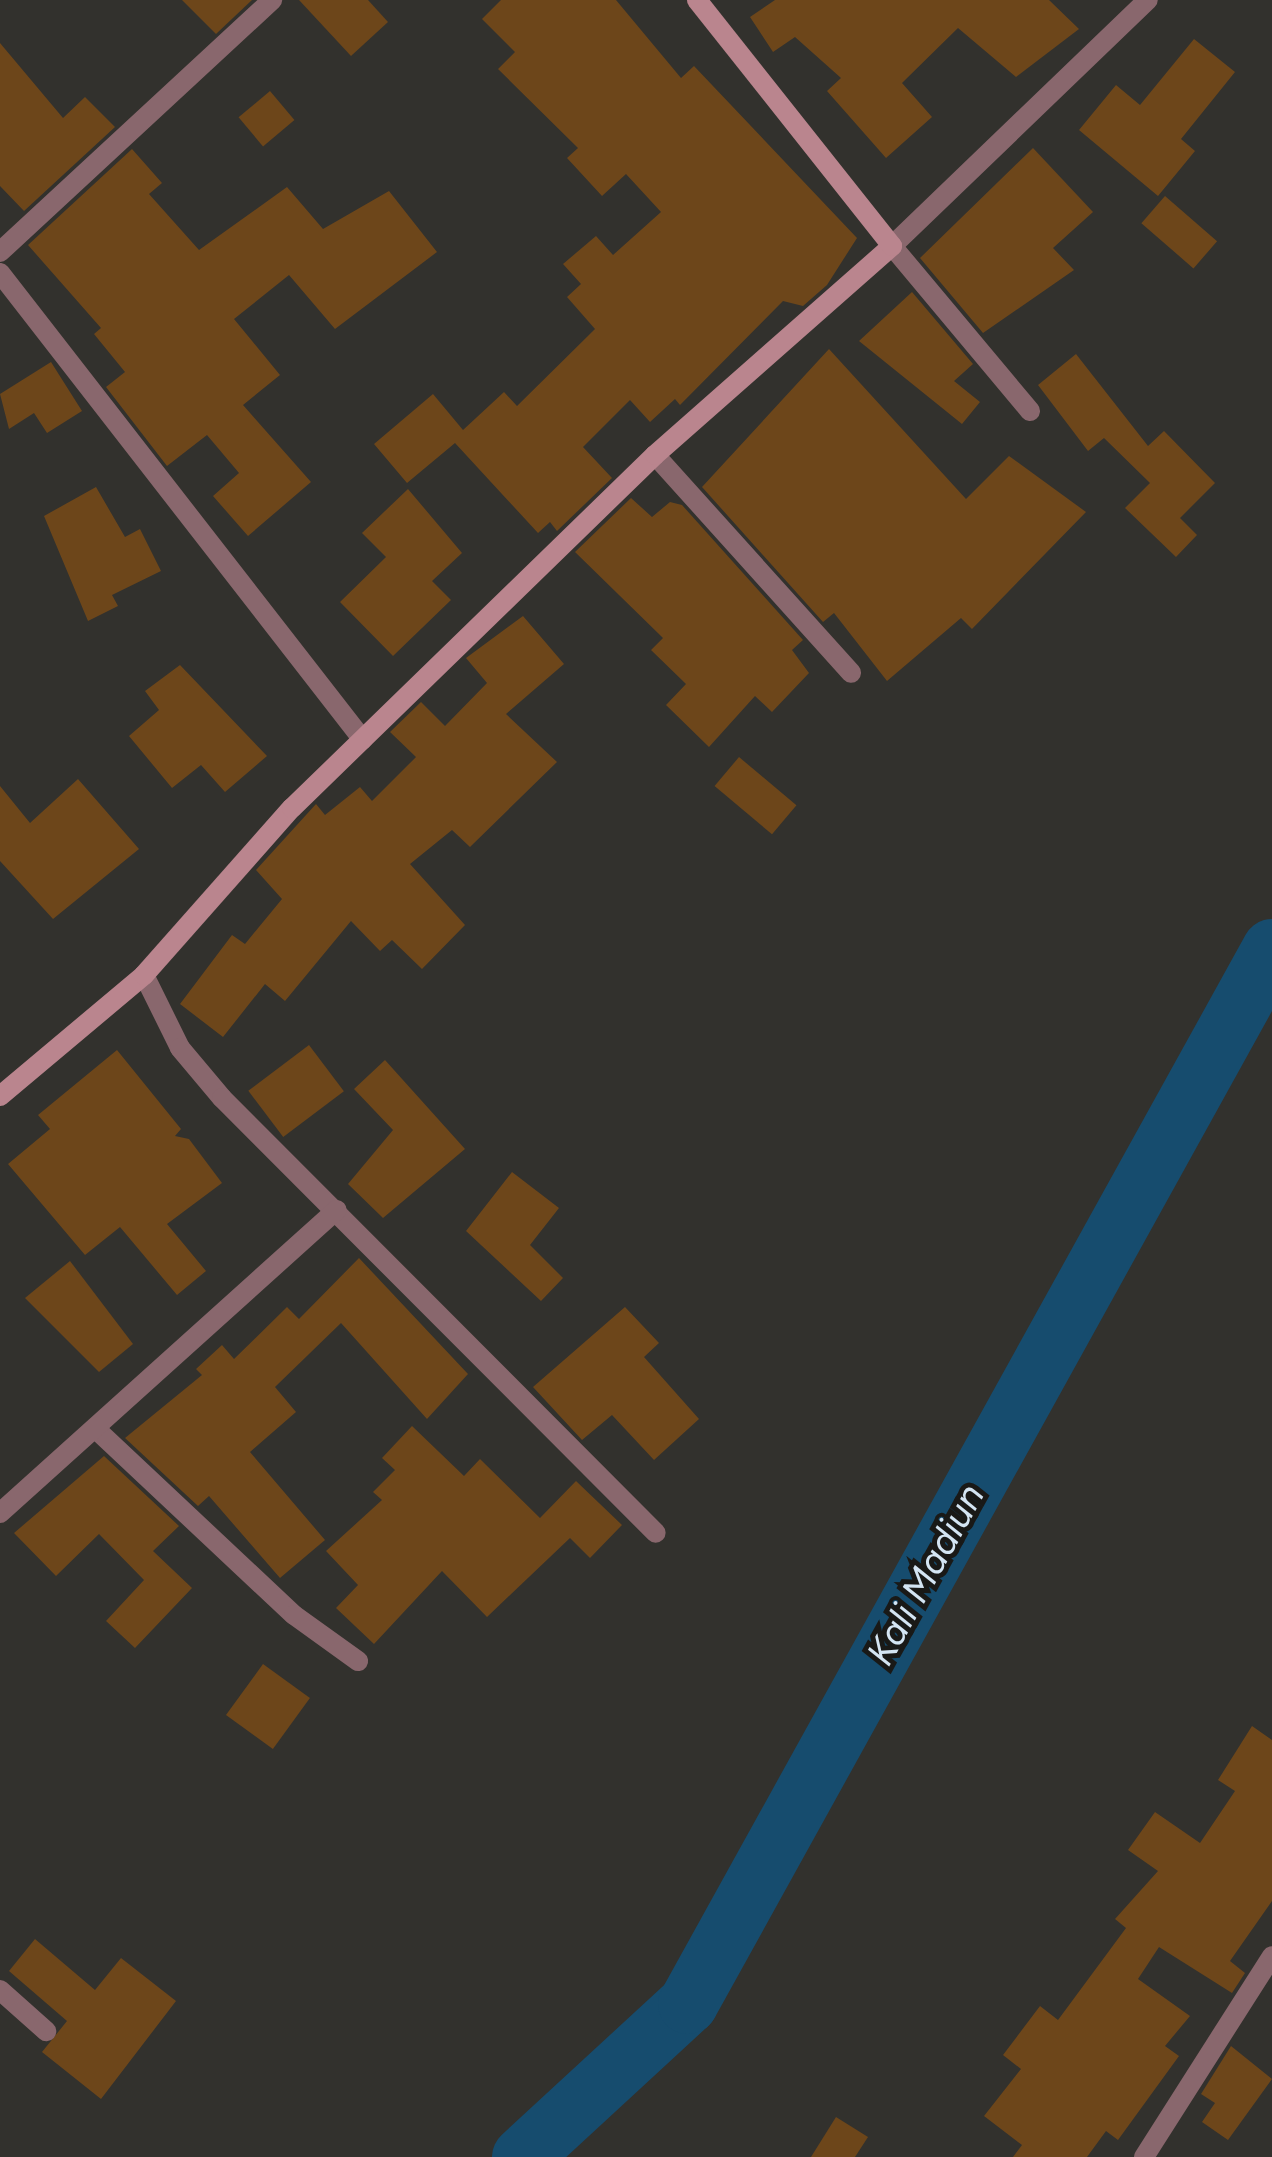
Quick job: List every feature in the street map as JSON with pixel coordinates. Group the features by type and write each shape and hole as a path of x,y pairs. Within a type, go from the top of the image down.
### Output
{"street":[{"path":"0,252 272,0"},
{"path":"697,0 892,246 1030,411"},
{"path":"0,1096 144,975 363,740 655,455 892,246 1148,0"},
{"path":"0,273 363,740"},
{"path":"655,455 851,672"},
{"path":"144,975 180,1048 656,1534"},
{"path":"0,1514 99,1432 337,1210"},
{"path":"99,1432 294,1615 358,1661"},
{"path":"1144,2157 1272,1956"},
{"path":"0,1990 46,2031"}],"building":[{"path":"182,0 252,0 216,34"},
{"path":"299,0 368,0 388,22 351,56"},
{"path":"501,0 616,0 681,78 694,66 857,238 827,285 803,306 783,301 680,405 675,399 650,422 630,400 583,447 612,478 557,531 550,522 538,533 455,443 407,483 374,444 433,394 463,430 504,392 517,406 595,329 567,297 581,284 563,264 596,236 613,255 661,212 626,174 602,196 567,158 578,148 498,69 515,52 482,19"},
{"path":"775,0 1049,0 1079,29 1016,77 958,28 902,83 932,117 886,158 827,91 841,78 795,37 773,52 750,17"},
{"path":"1194,39 1235,72 1181,139 1195,151 1158,196 1079,130 1116,85 1140,105"},
{"path":"0,43 63,118 85,97 115,127 24,211 0,186"},
{"path":"270,91 294,120 263,146 239,117"},
{"path":"1033,148 1093,212 1053,248 1074,270 983,333 920,258"},
{"path":"132,149 162,183 149,194 199,250 287,187 323,229 389,191 437,252 335,329 289,275 234,319 280,375 243,405 311,482 248,536 213,496 239,473 207,435 167,466 106,387 125,372 94,334 101,328 28,245"},
{"path":"1165,196 1217,241 1193,268 1141,223"},
{"path":"912,292 973,364 954,381 980,402 962,424 859,341"},
{"path":"829,349 966,499 1009,456 1086,512 972,629 961,618 887,681 834,613 823,622 702,487"},
{"path":"1076,354 1148,446 1164,431 1215,483 1180,518 1197,535 1176,557 1125,508 1150,483 1104,438 1088,451 1038,385"},
{"path":"51,362 82,411 47,433 34,413 9,429 0,394"},
{"path":"96,487 125,537 140,529 161,571 112,595 118,606 88,621 44,516"},
{"path":"408,489 462,553 432,581 451,600 393,656 340,602 386,557 362,533"},
{"path":"631,498 652,517 670,502 682,505 803,640 792,650 809,673 772,712 755,696 709,747 666,705 686,684 651,650 663,638 575,552"},
{"path":"523,616 564,664 506,714 557,762 470,847 452,830 410,864 465,925 422,969 392,940 380,951 351,921 285,1001 265,984 223,1037 180,1004 232,935 245,944 282,899 256,870 316,804 325,815 360,787 372,801 416,757 390,732 421,702 445,726 487,683 466,658"},
{"path":"180,665 267,756 225,792 201,765 172,788 129,736 159,710 145,691"},
{"path":"739,757 796,805 772,834 715,786"},
{"path":"78,779 139,849 53,919 0,861 0,786 30,823"},
{"path":"309,1045 344,1091 283,1137 248,1091"},
{"path":"117,1050 181,1129 175,1136 189,1139 222,1183 167,1224 206,1271 177,1295 120,1227 85,1255 8,1164 50,1129 38,1115"},
{"path":"385,1060 465,1149 383,1218 348,1184 393,1130 354,1089"},
{"path":"512,1172 559,1208 530,1245 563,1278 541,1301 466,1231"},
{"path":"359,1258 468,1374 427,1419 341,1323 275,1387 296,1412 250,1452 325,1540 280,1578 209,1496 198,1506 125,1438 202,1375 196,1369 222,1345 234,1359 287,1307 299,1319"},
{"path":"70,1261 133,1344 99,1372 25,1298"},
{"path":"625,1307 659,1343 644,1357 699,1419 654,1460 612,1415 582,1440 533,1387"},
{"path":"412,1426 464,1476 480,1459 540,1518 576,1481 622,1525 590,1558 570,1538 487,1617 442,1571 374,1644 336,1608 358,1585 326,1551 382,1500 373,1492 395,1470 382,1458"},
{"path":"104,1456 179,1526 153,1551 192,1588 135,1648 106,1621 144,1580 99,1534 56,1576 14,1533"},
{"path":"263,1664 310,1698 273,1749 226,1715"},
{"path":"1252,1726 1272,1740 1272,1901 1230,1961 1245,1973 1232,1993 1159,1947 1138,1979 1190,2016 1165,2046 1179,2056 1118,2140 1106,2131 1087,2157 1013,2157 1022,2145 984,2116 1021,2069 1003,2055 1040,2006 1058,2020 1126,1928 1115,1919 1158,1871 1128,1850 1155,1812 1200,1843 1235,1791 1218,1780"},
{"path":"35,1939 95,1990 121,1958 176,2001 101,2099 42,2052 67,2021 9,1971"},
{"path":"1231,2046 1272,2079 1228,2140 1202,2122 1215,2103 1201,2094"},
{"path":"836,2117 868,2137 855,2157 811,2157"}],"waterway":[{"name":"Kali Madiun","path":"522,2157 688,2004 1272,949"}]}
